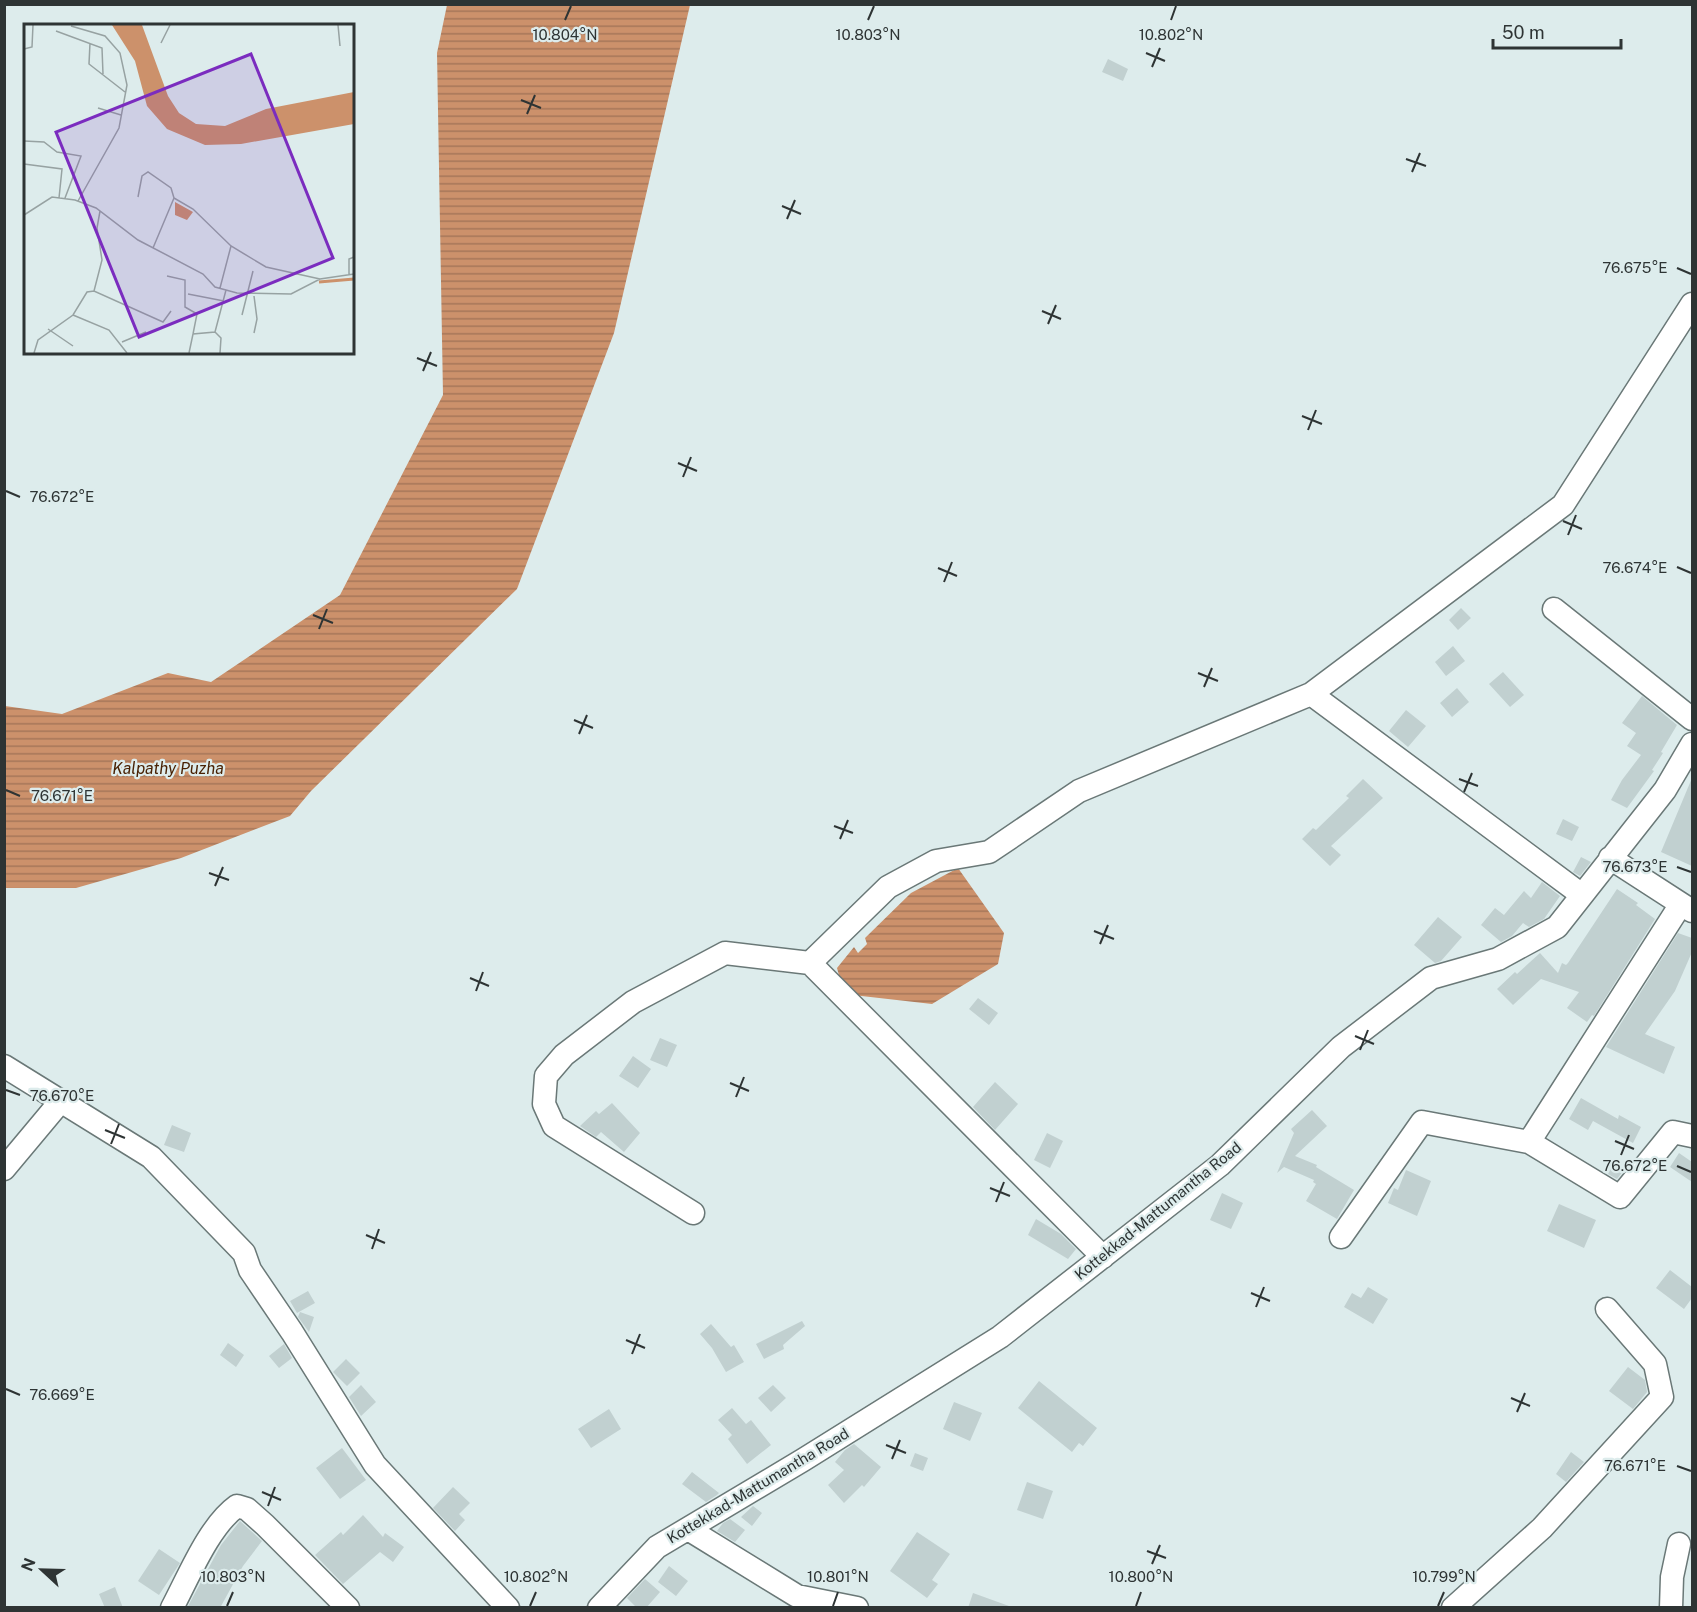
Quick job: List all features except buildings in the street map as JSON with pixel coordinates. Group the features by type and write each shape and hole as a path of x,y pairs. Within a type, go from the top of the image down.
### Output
{"street":[{"path":"810,963 888,887 936,861 989,852 1079,791 1311,694 1563,505 1692,304"},
{"path":"1554,609 1692,719"},
{"path":"1311,694 1582,895"},
{"name":"Kottekkad-Mattumantha Road","path":"599,1608 657,1547 803,1460 1000,1337 1220,1165 1341,1047 1431,978 1498,959 1557,927 1665,790 1692,744"},
{"path":"1529,1142 1687,908 1610,858"},
{"path":"693,1213 554,1126 544,1104 546,1076 564,1055 633,1002 725,953 810,963 1103,1257"},
{"path":"4,1066 151,1157 244,1253 250,1270 292,1332 375,1465 508,1608"},
{"path":"4,1169 60,1102"},
{"path":"1341,1237 1422,1122 1529,1142 1620,1197 1673,1132 1692,1136"},
{"path":"1453,1608 1542,1528 1662,1397 1655,1364 1607,1309"},
{"path":"172,1608 215,1528 227,1513 237,1506 247,1509 265,1525 348,1608"},
{"path":"688,1529 797,1596 857,1608"},
{"path":"1671,1608 1672,1577 1679,1544"}],"water":[{"name":"Kalpathy Puzha","path":"447,5 690,5 614,333 517,589 311,791 290,816 181,858 76,888 5,888 5,706 62,714 168,673 211,682 340,595 443,395 437,53"},
{"path":"958,868 1004,933 998,964 932,1004 844,994 837,968 854,947 858,953 867,944 865,938 911,893"}]}
